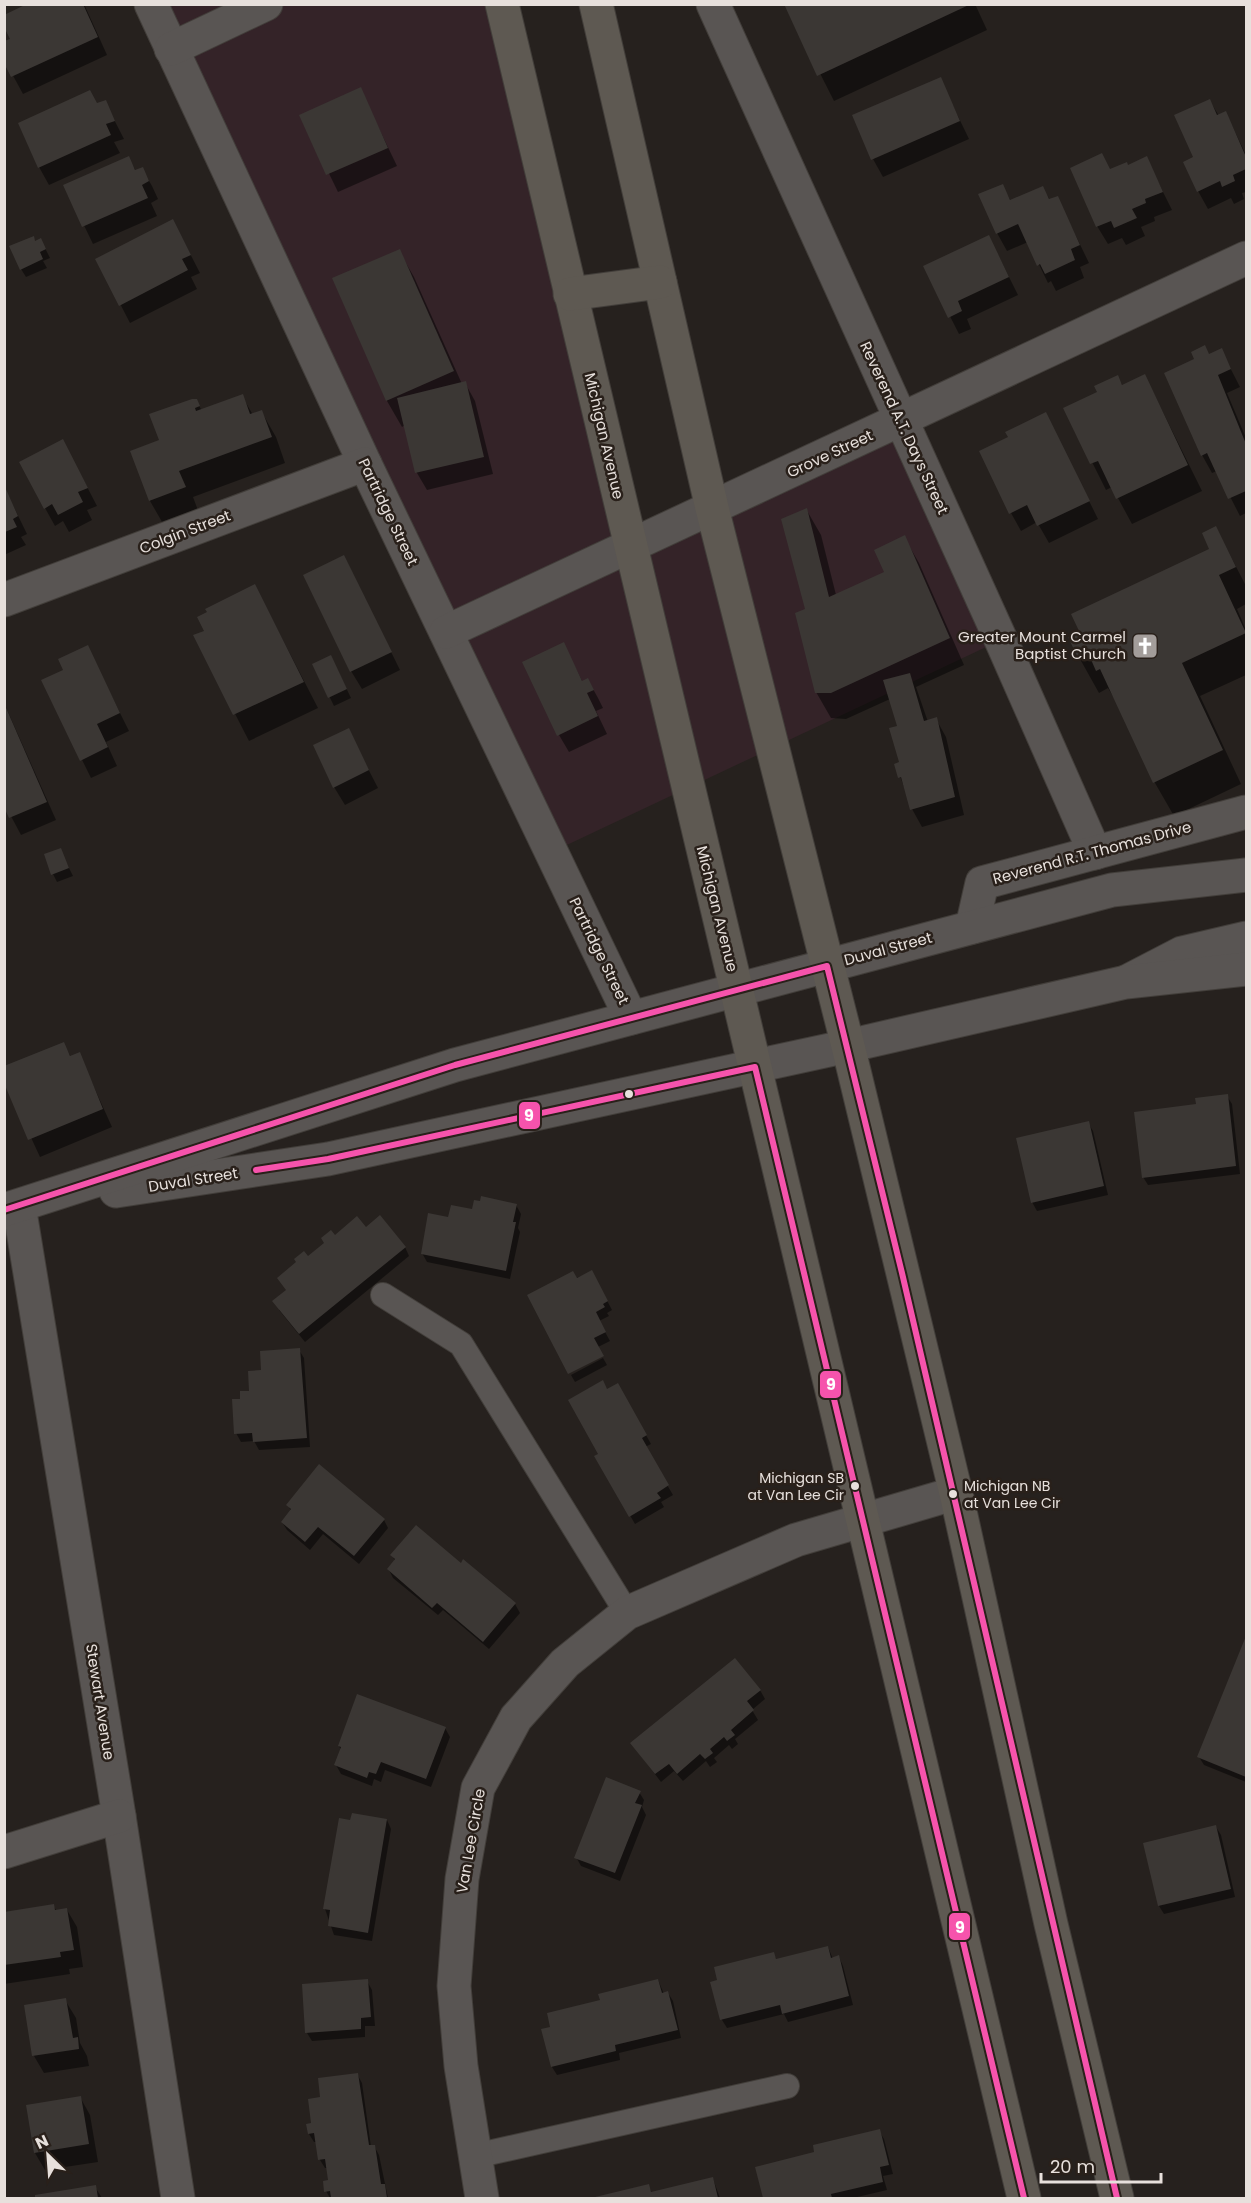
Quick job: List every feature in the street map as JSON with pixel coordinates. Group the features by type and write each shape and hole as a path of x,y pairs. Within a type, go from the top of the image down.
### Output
{"main road":[{"name":"Michigan Avenue","path":"502,4 736,989 865,1520 1024,2199"},
{"path":"596,4 712,508 848,1046 956,1493 1051,1924 1117,2199"},
{"path":"570,294 660,282"}],"street":[{"name":"Partridge Street","path":"151,4 365,464 631,1018"},
{"path":"171,49 266,4"},
{"name":"Reverend A.T. Days Street","path":"713,4 1095,853"},
{"name":"Grove Street","path":"446,632 1246,258"},
{"name":"Colgin Street","path":"4,600 365,464"},
{"name":"Reverend R.T. Thomas Drive","path":"972,927 982,883 1246,812"},
{"name":"Duval Street","path":"12,1208 455,1065 736,989 1112,890 1246,875"},
{"path":"1126,982 1182,953 1246,938"},
{"name":"Duval Street","path":"12,1208 328,1159 755,1067 1126,982 1246,969"},
{"name":"Stewart Avenue","path":"12,1208 119,1816 178,2199"},
{"name":"Van Lee Circle","path":"482,2199 460,2066 454,1986 462,1879 478,1788 516,1718 565,1663 627,1613 796,1540 956,1493"},
{"path":"4,1852 119,1816"}],"lane":[{"path":"383,1295 461,1344 627,1613"},
{"path":"475,2156 787,2086"}],"shaded area":[{"path":"154,5 499,5 630,546 901,421 1001,640 552,852"}],"building":[{"path":"27,4 83,4 98,37 11,77 4,63 4,41 10,39 4,27 4,15"},
{"path":"784,4 971,4 817,76"},
{"path":"941,77 960,121 871,160 852,115"},
{"path":"361,87 388,148 326,175 299,115"},
{"path":"90,90 97,103 106,100 115,121 106,124 111,135 38,168 18,123"},
{"path":"1210,99 1217,115 1226,111 1246,157 1246,169 1233,175 1235,181 1222,187 1220,181 1197,192 1183,162 1193,157 1174,115"},
{"path":"1102,153 1110,169 1127,162 1128,165 1147,156 1163,192 1145,199 1146,203 1132,209 1137,218 1114,228 1111,221 1096,227 1070,168"},
{"path":"129,156 135,170 143,167 149,181 142,185 148,198 82,227 63,185"},
{"path":"1003,184 1010,200 1043,186 1049,199 1058,196 1080,245 1071,249 1075,260 1045,274 1040,264 1037,266 1018,224 996,234 978,194"},
{"path":"173,219 191,255 182,259 188,270 119,306 95,259"},
{"path":"989,235 1009,277 958,301 962,311 948,318 923,266"},
{"path":"34,236 35,241 41,238 46,249 40,252 43,259 20,270 9,246"},
{"path":"400,249 454,371 386,401 332,278"},
{"path":"1205,345 1209,354 1222,348 1231,369 1218,375 1246,444 1246,491 1228,499 1207,453 1201,456 1164,373 1194,359 1191,352"},
{"path":"1145,374 1188,465 1116,499 1098,461 1090,464 1063,408 1097,392 1094,386 1118,375 1122,385"},
{"path":"466,381 484,457 415,473 397,398"},
{"path":"243,394 250,414 262,410 272,437 179,471 186,487 149,501 130,451 159,440 149,414 192,399 197,399 200,406 195,408 196,411"},
{"path":"1046,412 1090,501 1037,526 1027,505 1009,514 979,451 1008,437 1005,432"},
{"path":"63,439 88,488 78,492 83,502 58,515 52,504 44,509 19,462"},
{"path":"5,487 18,516 13,519 17,527 5,532"},
{"path":"807,508 829,597 884,572 874,550 905,535 950,638 831,693 815,693 795,613 805,609 781,519"},
{"name":"Greater Mount Carmel Baptist Church","path":"1216,526 1236,567 1219,575 1246,633 1182,663 1223,750 1153,783 1100,669 1096,671 1089,655 1079,660 1068,637 1079,631 1071,614 1209,549 1202,533"},
{"path":"344,555 392,652 350,672 303,575"},
{"path":"255,584 304,682 233,715 193,635 204,631 197,617 207,612 205,609"},
{"path":"564,642 582,681 588,678 594,690 587,693 598,716 557,736 522,662"},
{"path":"88,645 120,713 97,724 108,747 80,761 41,680 63,670 58,659"},
{"path":"331,655 347,689 328,698 312,664"},
{"path":"910,673 924,721 937,717 955,797 910,810 901,777 898,778 894,764 899,762 889,728 897,726 883,680"},
{"path":"4,703 47,802 9,818 4,807"},
{"path":"349,728 369,770 333,788 313,745"},
{"path":"61,848 69,868 51,875 44,854"},
{"path":"64,1042 70,1056 80,1052 103,1109 28,1140 4,1083 4,1066"},
{"path":"1228,1094 1236,1166 1142,1178 1134,1112 1196,1104 1195,1098"},
{"path":"1089,1121 1104,1186 1031,1203 1016,1138"},
{"path":"481,1196 517,1204 513,1222 516,1222 506,1271 421,1254 428,1213 448,1217 451,1205 472,1209 474,1200 480,1201"},
{"path":"380,1215 406,1247 299,1334 272,1301 286,1290 277,1278 296,1262 294,1259 304,1251 308,1256 324,1243 321,1238 331,1230 335,1235 357,1216 366,1227"},
{"path":"592,1270 608,1301 603,1304 605,1307 596,1312 606,1332 594,1338 604,1356 568,1374 527,1295 573,1271 577,1278"},
{"path":"300,1348 307,1438 253,1442 252,1433 234,1434 232,1399 240,1399 240,1391 249,1391 248,1371 261,1370 260,1351"},
{"path":"603,1380 607,1389 618,1383 647,1435 642,1438 669,1485 657,1493 661,1498 629,1517 594,1456 598,1454 568,1400"},
{"path":"319,1464 385,1519 354,1556 318,1527 305,1542 281,1522 291,1509 286,1505"},
{"path":"416,1525 461,1563 463,1559 516,1603 483,1642 437,1603 432,1608 387,1569 395,1559 390,1555"},
{"path":"1246,1636 1246,1777 1197,1757"},
{"path":"735,1658 761,1690 747,1701 754,1710 731,1730 735,1735 727,1741 724,1737 710,1749 713,1753 705,1759 700,1754 677,1774 669,1764 655,1774 630,1743"},
{"path":"357,1694 446,1727 426,1779 381,1762 376,1774 369,1772 367,1778 334,1765 341,1747 338,1746"},
{"path":"606,1777 641,1791 635,1803 642,1805 615,1873 574,1858"},
{"path":"352,1813 387,1819 368,1933 328,1926 330,1910 323,1909 339,1818 350,1820"},
{"path":"1216,1825 1231,1889 1158,1906 1143,1843"},
{"path":"54,1904 55,1910 67,1908 74,1950 60,1952 61,1957 4,1965 4,1912"},
{"path":"828,1946 831,1958 839,1955 849,1996 782,2014 780,2005 720,2020 710,1982 717,1980 714,1967 774,1952 776,1959"},
{"path":"368,1979 371,2017 361,2018 361,2029 305,2033 302,1984"},
{"path":"658,1979 662,1993 668,1991 678,2030 615,2045 616,2051 551,2067 541,2029 550,2027 547,2013 600,2000 598,1994"},
{"path":"66,1998 73,2038 78,2037 79,2049 32,2056 24,2005"},
{"path":"358,2073 369,2145 375,2145 381,2184 385,2184 387,2198 331,2198 330,2191 324,2192 323,2181 328,2180 325,2159 318,2160 314,2133 308,2134 306,2124 311,2123 308,2099 320,2097 318,2078"},
{"path":"81,2096 89,2144 34,2153 26,2105"},
{"path":"880,2129 889,2165 880,2167 883,2182 831,2194 832,2198 763,2198 755,2167 814,2152 813,2145"},
{"path":"713,2177 718,2198 591,2198 649,2184 651,2192"},
{"path":"96,2185 98,2198 35,2198 35,2195"}],"transit line":[{"name":"9","path":"4,1210 455,1065 827,966 902,1273 1117,2198"},
{"name":"9","path":"256,1170 328,1159 755,1067 1024,2198"}],"place":[{"name":"Greater Mount Carmel Baptist Church","path":"1145,646"},
{"name":"Michigan SB at Van Lee Cir","path":"855,1486"},
{"name":"Michigan NB at Van Lee Cir","path":"953,1494"}]}
